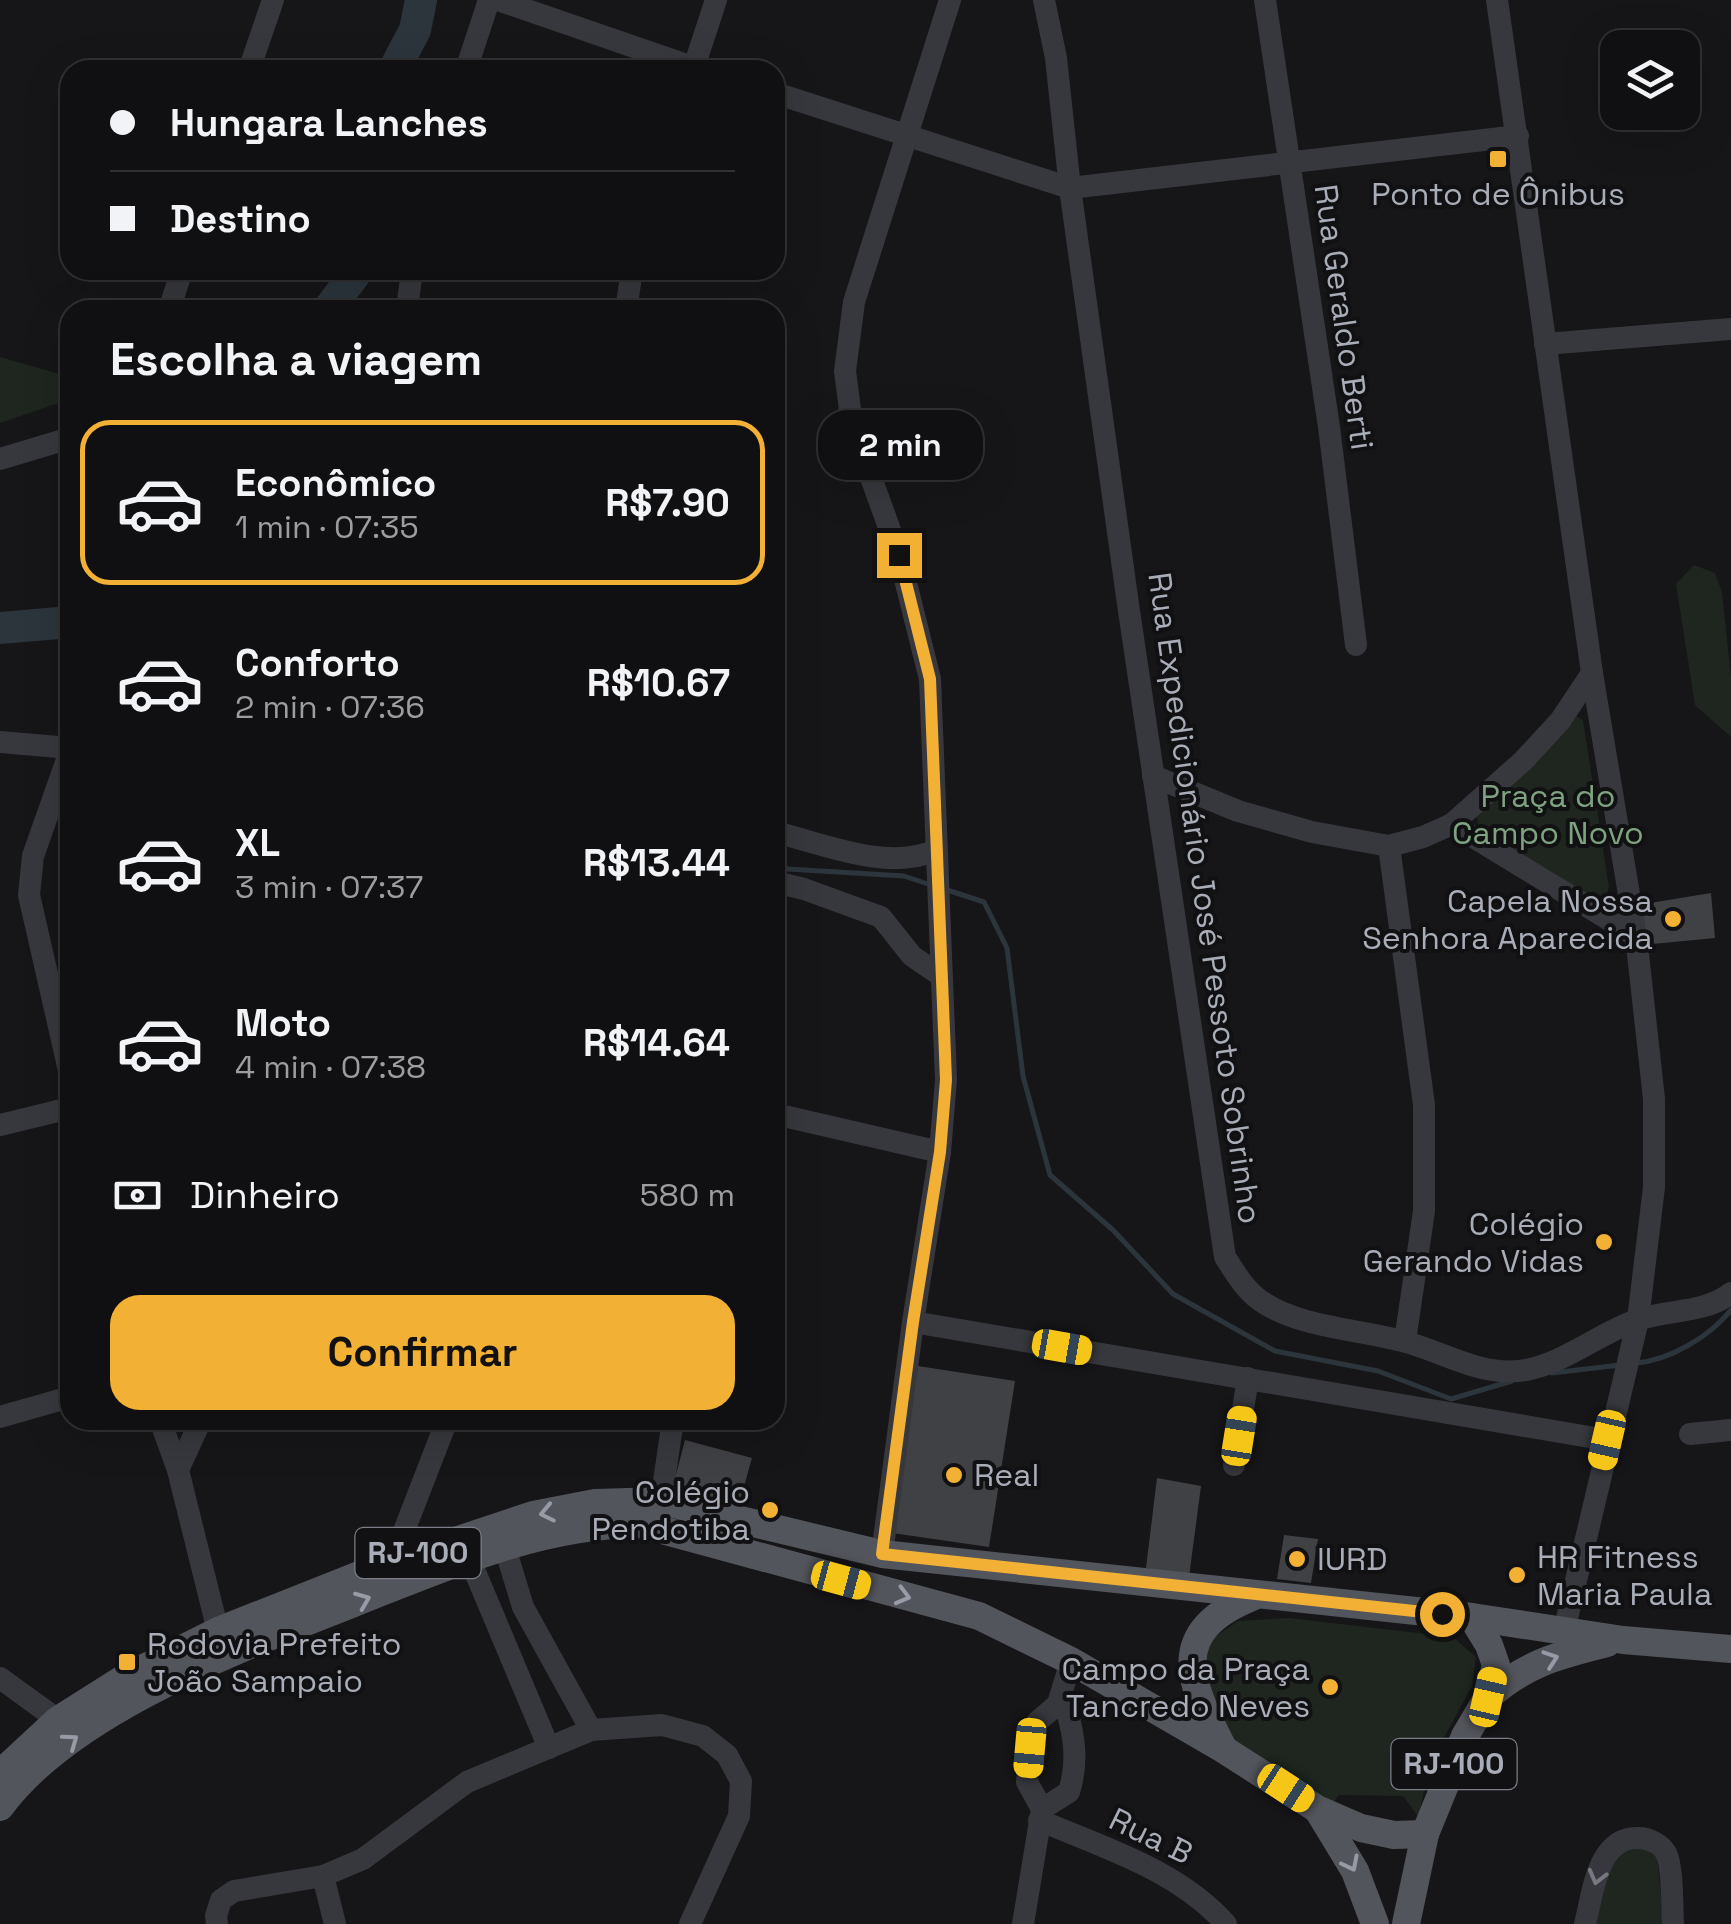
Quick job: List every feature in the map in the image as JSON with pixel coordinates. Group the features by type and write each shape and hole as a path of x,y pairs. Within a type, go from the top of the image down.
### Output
{"main road":[{"name":"RJ-100","path":"0,1774 58,1720 126,1678 218,1631 392,1562 534,1515 595,1503 661,1500 882,1554 1472,1617 1624,1640 1731,1649"},
{"name":"RJ-100","path":"0,1807 48,1759 80,1734 186,1673 322,1616 504,1548 590,1526 640,1524 979,1616 1072,1661 1317,1808 1362,1828 1394,1836 1425,1834 1465,1736 1488,1697 1496,1665 1472,1617"},
{"path":"979,1616 970,1602 967,1584 974,1574 988,1567"},
{"path":"1223,1749 1192,1682 1191,1658 1201,1633 1223,1610 1254,1596"},
{"name":"RJ-100","path":"1488,1697 1512,1676 1550,1657 1624,1640"},
{"path":"1317,1808 1355,1870 1375,1924"},
{"path":"1406,1924 1425,1834"}],"street":[{"path":"252,60 272,0"},
{"path":"469,60 489,0"},
{"path":"498,0 670,60"},
{"path":"699,60 716,0"},
{"path":"882,1554 940,1152 946,1080 930,679 899,555 852,425 845,371 854,302 950,0"},
{"name":"Rua Expedicionário José Pessoto Sobrinho","path":"1044,0 1056,58 1070,188 1225,1257 1241,1282 1262,1302 1294,1318 1405,1341 1487,1371 1520,1371 1549,1362 1638,1320 1698,1308 1731,1292"},
{"name":"Rua Geraldo Berti","path":"1265,0 1329,427 1356,645"},
{"path":"1497,0 1592,673 1636,936 1654,1098 1654,1187 1638,1320 1564,1630"},
{"path":"785,96 1070,188 1518,136"},
{"path":"1545,344 1731,329"},
{"path":"0,458 60,441"},
{"path":"1153,776 1238,811 1312,832 1389,846 1452,824 1523,761 1560,720 1592,673"},
{"path":"0,742 60,749"},
{"path":"60,779 33,856 29,895 60,1031"},
{"path":"1452,824 1636,936"},
{"path":"785,835 860,854 909,860 936,854"},
{"path":"1389,846 1424,1105 1424,1211 1405,1341"},
{"path":"785,884 881,917 912,956 940,976"},
{"path":"0,1126 60,1111"},
{"path":"785,1116 940,1152"},
{"path":"913,1322 1607,1440"},
{"path":"1234,1465 1248,1378"},
{"path":"0,1416 60,1400"},
{"path":"164,1430 178,1470 218,1631"},
{"path":"178,1470 196,1430"},
{"path":"392,1562 443,1430"},
{"path":"661,1500 672,1430"},
{"path":"1690,1434 1731,1430"},
{"path":"504,1548 523,1607 591,1730"},
{"path":"470,1560 549,1748"},
{"path":"1023,1924 1040,1814 1026,1782 1030,1748 1037,1722 1058,1704 1072,1661"},
{"path":"0,1678 58,1720"},
{"path":"1040,1814 1069,1792 1075,1773 1072,1728 1066,1708 1058,1704"},
{"path":"217,1924 221,1900 234,1891 323,1876 363,1859 467,1782 591,1730 662,1726 704,1736 727,1755 741,1781 739,1816 690,1924"},
{"name":"Rua B","path":"1040,1814 1152,1868 1202,1898 1226,1924"},
{"path":"1585,1924 1603,1858 1610,1848 1633,1838 1658,1844 1666,1853 1673,1924"},
{"path":"323,1876 335,1924"}],"green space":[{"path":"0,357 60,374 60,402 0,423"},
{"path":"1694,565 1715,573 1722,592 1731,677 1731,737 1695,705 1676,584"},
{"name":"Praça do Campo Novo","path":"1576,716 1583,720 1609,887 1599,901 1479,828 1476,814"},
{"path":"1289,1618 1453,1637 1476,1657 1472,1686 1428,1767 1419,1818 1403,1796 1339,1795 1329,1809 1238,1750 1201,1695 1209,1641 1238,1621"},
{"path":"1644,1848 1657,1858 1664,1924 1592,1924 1611,1862 1625,1849"}],"building":[{"path":"1711,893 1715,938 1642,945 1638,905"},
{"path":"918,1366 1015,1381 989,1547 892,1533"},
{"path":"685,1440 752,1458 737,1511 671,1494"},
{"path":"1157,1478 1201,1486 1189,1577 1146,1568"},
{"name":"IURD","path":"1284,1535 1318,1539 1311,1583 1277,1579"}],"waterway":[{"path":"399,60 415,30 421,0"},
{"path":"336,300 350,280"},
{"path":"0,628 60,623"},
{"path":"785,868 904,876 934,886"},
{"path":"944,889 984,902 1007,948 1023,1076 1050,1175 1113,1230 1173,1294 1275,1351 1378,1371 1451,1399 1512,1381"},
{"path":"1636,1363 1688,1345 1731,1310"},
{"path":"1552,1373 1620,1365"}],"place":[{"name":"Ponto de Ônibus","path":"1498,159"},
{"name":"Capela Nossa Senhora Aparecida","path":"1673,919"},
{"name":"Colégio Gerando Vidas","path":"1604,1242"},
{"name":"Real","path":"954,1475"},
{"name":"Colégio Pendotiba","path":"770,1510"},
{"name":"IURD","path":"1297,1559"},
{"name":"HR Fitness Maria Paula","path":"1517,1575"},
{"name":"Rodovia Prefeito João Sampaio","path":"127,1662"},
{"name":"Campo da Praça Tancredo Neves","path":"1330,1687"}],"route":[{"path":"899,555 930,679 946,1080 940,1152 882,1554 1442,1614"}]}
